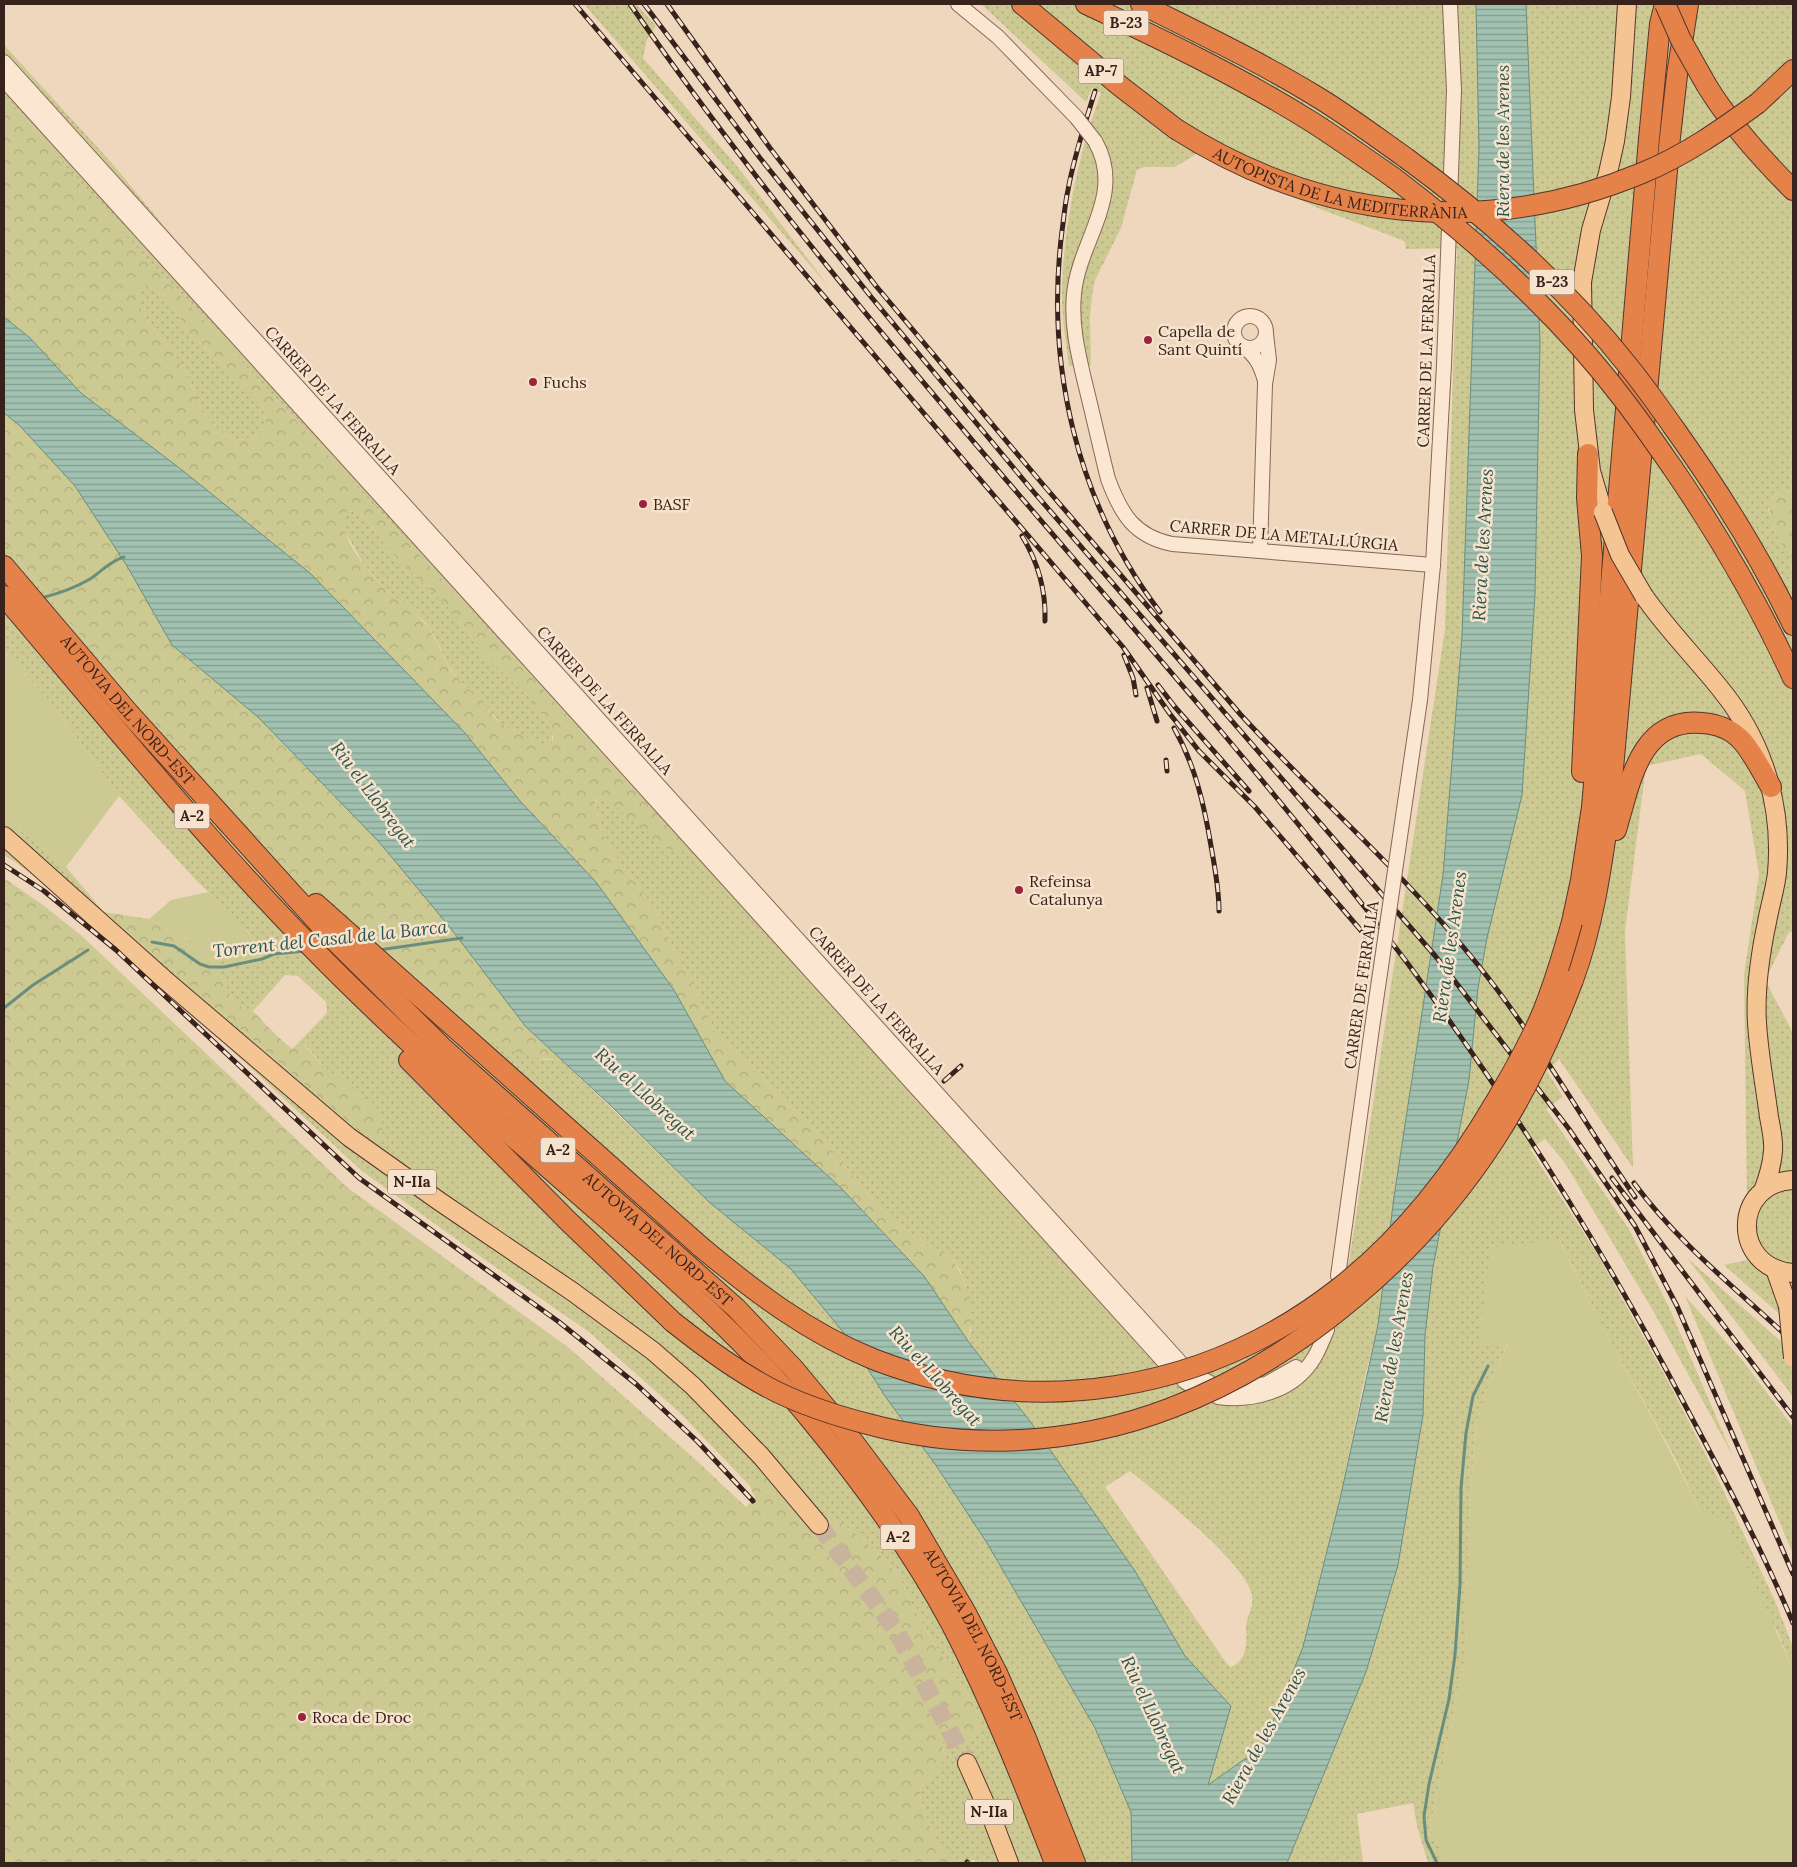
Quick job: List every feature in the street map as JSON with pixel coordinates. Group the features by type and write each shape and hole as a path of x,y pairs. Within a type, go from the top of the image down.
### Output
{"highway":[{"name":"AUTOPISTA DE LA MEDITERRÀNIA","path":"1022,4 1134,98 1176,128 1236,163 1278,181 1319,195 1410,211 1479,211 1526,206 1586,193 1642,173 1702,142 1758,103 1793,70"},
{"name":"B-23","path":"1086,4 1187,53 1270,97 1311,122 1394,178 1435,210 1507,273 1575,342 1623,398 1672,467 1728,552 1766,621 1793,678"},
{"name":"B-23","path":"1141,4 1275,72 1324,101 1452,192 1539,269 1599,332 1629,367 1674,428 1711,481 1745,535 1793,625"},
{"path":"1665,4 1681,40 1723,112 1793,190"},
{"path":"1589,878 1592,798 1650,129 1660,24 1665,4"},
{"path":"1589,878 1609,812 1671,128 1688,4"},
{"path":"326,969 567,1220 673,1322 729,1364 777,1392 802,1403 856,1421 914,1434 956,1439 1008,1441 1062,1436 1129,1422 1170,1409 1268,1360 1340,1309 1404,1252 1431,1223 1495,1139 1536,1067 1565,1002 1577,970 1595,901 1589,878 1582,771 1592,577 1587,498 1588,454"},
{"name":"AUTOVIA DEL NORD-EST","path":"4,566 11,590 97,706 198,823 289,924 303,946 471,1100 709,1310 808,1416 884,1516 950,1622 980,1682 1055,1863"},
{"name":"AUTOVIA DEL NORD-EST","path":"11,590 41,610 127,711 242,840 359,966 444,1049 736,1308 793,1368 844,1428 908,1516 966,1613 997,1673 1025,1736 1075,1863"},
{"path":"242,840 701,1247 753,1290 806,1326 873,1358 902,1369 956,1383 1010,1391 1036,1392 1087,1390 1158,1378 1212,1361 1267,1336 1294,1320 1327,1297 1382,1250 1449,1175 1482,1126 1524,1053 1544,1009 1572,922 1589,878 1633,772 1642,752 1651,740 1662,732 1685,722 1698,722 1718,726 1734,733 1742,741 1771,787"}],"main road":[{"path":"1621,5 1622,64 1619,117 1608,173 1591,230 1583,273 1583,383 1588,454 1592,477 1603,512 1620,555 1644,596 1671,632 1720,687 1742,717 1759,750 1771,787 1777,821 1778,854 1776,880 1763,940 1757,1008 1760,1052 1774,1149 1763,1191 1750,1209 1747,1230 1752,1250 1759,1258 1775,1269 1793,1273"},
{"name":"N-IIa","path":"4,836 178,991 349,1137 573,1292 653,1350 693,1386 761,1456 819,1525"},
{"path":"1774,1149 1782,1162 1793,1173"},
{"path":"1763,1191 1781,1182 1793,1180"},
{"path":"1775,1269 1791,1299 1793,1358"},
{"name":"N-IIa","path":"967,1763 993,1821 1009,1863"}],"street":[{"name":"CARRER DE LA METAL·LÚRGIA","path":"958,4 998,37 1076,117 1095,142 1103,157 1106,185 1103,204 1079,269 1074,291 1073,318 1076,346 1112,490 1130,522 1152,538 1172,544 1434,565"},
{"name":"CARRER DE LA FERRALLA","path":"1420,700 1434,565 1444,365 1454,90 1450,4"},
{"name":"CARRER DE LA FERRALLA","path":"4,62 1174,1364 4,80"},
{"path":"1260,551 1265,384 1269,360 1265,328 1260,319 1244,317 1236,324 1234,334 1239,344 1251,352 1260,364 1265,384"},
{"path":"1244,347 1254,348 1258,346 1266,334"},
{"name":"CARRER DE FERRALLA","path":"1338,1276 1420,700"},
{"path":"1218,1397 1248,1398 1266,1394 1284,1386 1305,1370 1314,1358 1327,1330"},
{"path":"1236,1388 1266,1384 1278,1378 1304,1360 1320,1345"},
{"path":"1184,1381 1201,1383"}],"green space":[{"path":"584,4 636,4 656,26 647,39 643,58 737,166 829,287"},
{"path":"981,4 1476,4 1479,148 1462,636 1443,875 1394,1197 1378,1325 1363,1385 1340,1499 1303,1647 1263,1746 1207,1786 1231,1706 1185,1656 1135,1571 1029,1420 968,1341 971,1330 966,1286 960,1270 953,1260 907,1231 881,1209 812,1125 775,1094 760,1073 716,1033 653,907 608,845 595,809 597,799 601,798 611,802 661,846 671,850 689,848 112,221 4,94 4,45 110,161 183,249 309,391 1184,1359 1226,1345 1283,1314 1342,1276 1349,1262 1445,629 1457,248 1406,249 1405,242 1402,240 1320,209 1198,153 1175,167 1144,167 1137,170 1121,228 1095,280 1090,317 1091,365 1069,366 1062,298 1063,264 1069,214 1079,165 1085,140 1101,93 1092,88 1086,102","holes":["1130,1471 1218,1547 1246,1581 1252,1595 1251,1608 1246,1624 1246,1646 1243,1656 1231,1667 1227,1664 1105,1487"]},
{"path":"1526,4 1793,4 1793,494 1785,490 1768,509 1774,530 1793,559 1793,931 1789,932 1765,980 1793,1033 1793,1326 1724,1265 1747,1260 1738,1237 1738,1221 1747,1198 1744,975 1759,874 1745,791 1701,754 1646,766 1625,931 1633,1168 1559,1059 1547,1071 1563,1097 1546,1109 1629,1229 1668,1305 1733,1456 1655,1314 1565,1163 1545,1139 1530,1149 1599,1257 1670,1385 1716,1475 1775,1601 1793,1647 1793,1669 1777,1631 1700,1511 1676,1460 1601,1324 1559,1239 1478,1345 1508,1343 1487,1389 1475,1429 1469,1521 1466,1653 1430,1827 1446,1863 1428,1863 1417,1826 1413,1803 1357,1814 1363,1863 1287,1863 1366,1672 1398,1565 1423,1415 1425,1335 1433,1267 1469,1080 1478,988 1487,938 1522,795 1535,595 1540,341"},
{"path":"4,94 112,221 690,849 670,850 661,846 611,803 601,798 596,799 595,809 608,845 653,907 716,1033 760,1073 775,1094 812,1125 881,1209 907,1231 953,1260 962,1276 970,1298 972,1317 968,1341 924,1276 842,1189 725,1081 674,990 596,882 520,801 465,733 311,574 182,470 81,393 30,338 4,317","holes":["142,284 167,297 188,332 257,397 264,410 266,423 260,434 245,439 234,439 227,436 209,419 202,410 178,360 142,311 138,288","348,511 358,513 364,517 391,552 456,615 483,654 529,697 550,726 553,737 552,743 547,745 540,743 506,726 494,717 480,699 457,677 446,663 427,625 376,579 361,561 348,539 345,529 344,519"]},
{"path":"142,284 167,297 188,332 257,397 264,410 266,423 260,434 245,439 234,439 227,436 209,419 202,410 178,360 142,311 138,288"},
{"path":"4,413 19,425 75,486 127,566 172,645 259,718 379,842 448,925 526,1027 560,1059 541,1058 523,1054 487,1040 371,937 334,924 224,804 103,663 4,542"},
{"path":"1775,490 1785,490 1793,494 1793,559 1777,535 1770,518 1769,509"},
{"path":"348,511 358,513 364,517 391,552 456,615 483,654 529,697 550,726 552,743 547,746 522,736 503,725 481,700 459,680 448,665 434,635 424,621 382,585 364,565 343,528 344,516"},
{"path":"4,542 103,663 224,804 334,924 371,937 487,1040 545,1060 560,1059 709,1202 791,1269 848,1338 887,1399 935,1464 987,1543 1095,1728 1131,1812 1132,1863 976,1863 974,1860 965,1863 954,1863 945,1855 933,1834 925,1814 920,1791 942,1762 944,1753 941,1733 947,1729 954,1731 979,1723 975,1706 933,1642 912,1605 903,1584 883,1558 858,1535 829,1515 809,1522 802,1520 777,1487 765,1479 758,1481 758,1488 749,1478 750,1486 679,1412 589,1332 362,1171 130,956 69,903 4,855 4,814 10,822 66,867 104,912 359,1131 380,1118 372,1103 325,1068 301,1040 327,1013 326,1002 298,976 285,975 253,1011 235,1004 211,958 234,964 251,965 258,959 259,953 248,931 195,879 119,796 48,699 4,652"},
{"path":"4,652 48,699 119,796 66,867 10,822 4,814"},
{"path":"4,878 43,905 82,936 348,1188 569,1348 746,1507 755,1498 750,1486 749,1477 757,1487 758,1481 765,1478 803,1519 809,1522 822,1515 829,1515 858,1535 883,1558 903,1584 912,1605 933,1642 975,1706 979,1723 979,1731 976,1737 968,1739 947,1729 941,1733 944,1753 943,1762 941,1767 925,1781 920,1790 922,1804 933,1834 945,1855 954,1863 4,1863"},
{"path":"208,892 244,926 258,948 259,953 256,963 251,965 234,964 211,958 191,940 149,919 171,900"},
{"path":"104,912 149,919 191,940 211,958 235,1004 253,1011 292,1049 301,1040 323,1066 367,1098 381,1117 383,1128 380,1141 359,1131"},
{"path":"1559,1239 1593,1308 1700,1511 1726,1520 1793,1669 1793,1863 1446,1863 1430,1827 1466,1653 1469,1521 1475,1429 1487,1389 1508,1344 1478,1345 1491,1248"},
{"path":"1687,1258 1793,1352 1793,1397 1782,1382"},
{"path":"1685,1296 1742,1360 1793,1427 1793,1554"}],"water":[{"path":"1476,4 1526,4 1540,341 1535,595 1522,795 1487,938 1478,988 1469,1080 1433,1267 1425,1335 1423,1415 1398,1565 1366,1672 1287,1863 1132,1863 1131,1812 1095,1728 987,1543 935,1464 887,1399 848,1338 791,1269 709,1202 610,1105 526,1027 448,925 379,842 259,718 172,645 127,566 75,486 19,425 4,413 4,317 30,338 81,393 182,470 311,574 465,733 520,801 596,882 674,990 725,1081 842,1189 924,1276 968,1341 1029,1420 1135,1571 1185,1656 1231,1706 1208,1785 1263,1746 1303,1647 1340,1499 1378,1325 1394,1197 1443,875 1462,636 1479,148"}],"waterway":[{"path":"41,598 60,593 78,585 90,579 114,561 124,557"},
{"name":"Torrent del Casal de la Barca","path":"379,950 462,938"},
{"name":"Torrent del Casal de la Barca","path":"152,942 174,946 200,964 209,967 224,967 262,959 274,954 306,951"},
{"name":"Torrent del Casal de la Barca","path":"4,1008 33,985 88,950"},
{"path":"1437,1863 1426,1840 1424,1816 1429,1784 1449,1699 1455,1655 1460,1585 1461,1488 1466,1433 1473,1396 1488,1366"}],"tunnel":[{"path":"819,1525 895,1629 967,1763"}],"railway":[{"path":"575,4 1123,647 1170,714 1199,751 1255,807 1370,941"},
{"path":"630,4 715,122 804,238 897,351 1275,795 1366,909 1455,1028 1537,1150 1651,1341 1756,1541 1793,1623"},
{"path":"644,4 760,158 872,298 1032,490 1437,958 1569,1129 1635,1226 1677,1306 1793,1574"},
{"path":"667,4 770,148 876,286 1040,481 1241,715 1422,900 1478,965 1540,1050 1635,1197"},
{"path":"1095,91 1073,165 1062,231 1058,282 1058,332 1064,382 1074,431 1088,479 1107,525 1131,570 1160,612"},
{"path":"1022,536 1037,566 1040,577 1044,598 1045,621"},
{"path":"1124,655 1133,678 1136,695"},
{"path":"1158,685 1249,791"},
{"path":"1147,688 1157,721"},
{"path":"1174,728 1188,756 1202,800 1215,870 1219,911"},
{"path":"1166,760 1167,771"},
{"path":"4,865 44,891 116,950 359,1178 559,1322 636,1384 698,1442 753,1501"},
{"path":"944,1081 961,1066"},
{"path":"1612,1178 1793,1417"},
{"path":"1634,1183 1670,1226 1710,1266 1793,1342"}],"place":[{"name":"Capella de Sant Quintí","path":"1148,340"},
{"name":"Fuchs","path":"533,382"},
{"name":"BASF","path":"643,504"},
{"name":"Refeinsa Catalunya","path":"1019,890"},
{"name":"Roca de Droc","path":"302,1717"}],"water label":[{"name":"Riera de les Arenes","path":"1503,141"},
{"name":"Riera de les Arenes","path":"1483,545"},
{"name":"Riu el Llobregat","path":"373,795"},
{"name":"Riera de les Arenes","path":"1450,947"},
{"name":"Riu el Llobregat","path":"645,1094"},
{"name":"Riera de les Arenes","path":"1394,1347"},
{"name":"Riu el Llobregat","path":"935,1376"},
{"name":"Riu el Llobregat","path":"1153,1715"},
{"name":"Riera de les Arenes","path":"1264,1736"}]}
